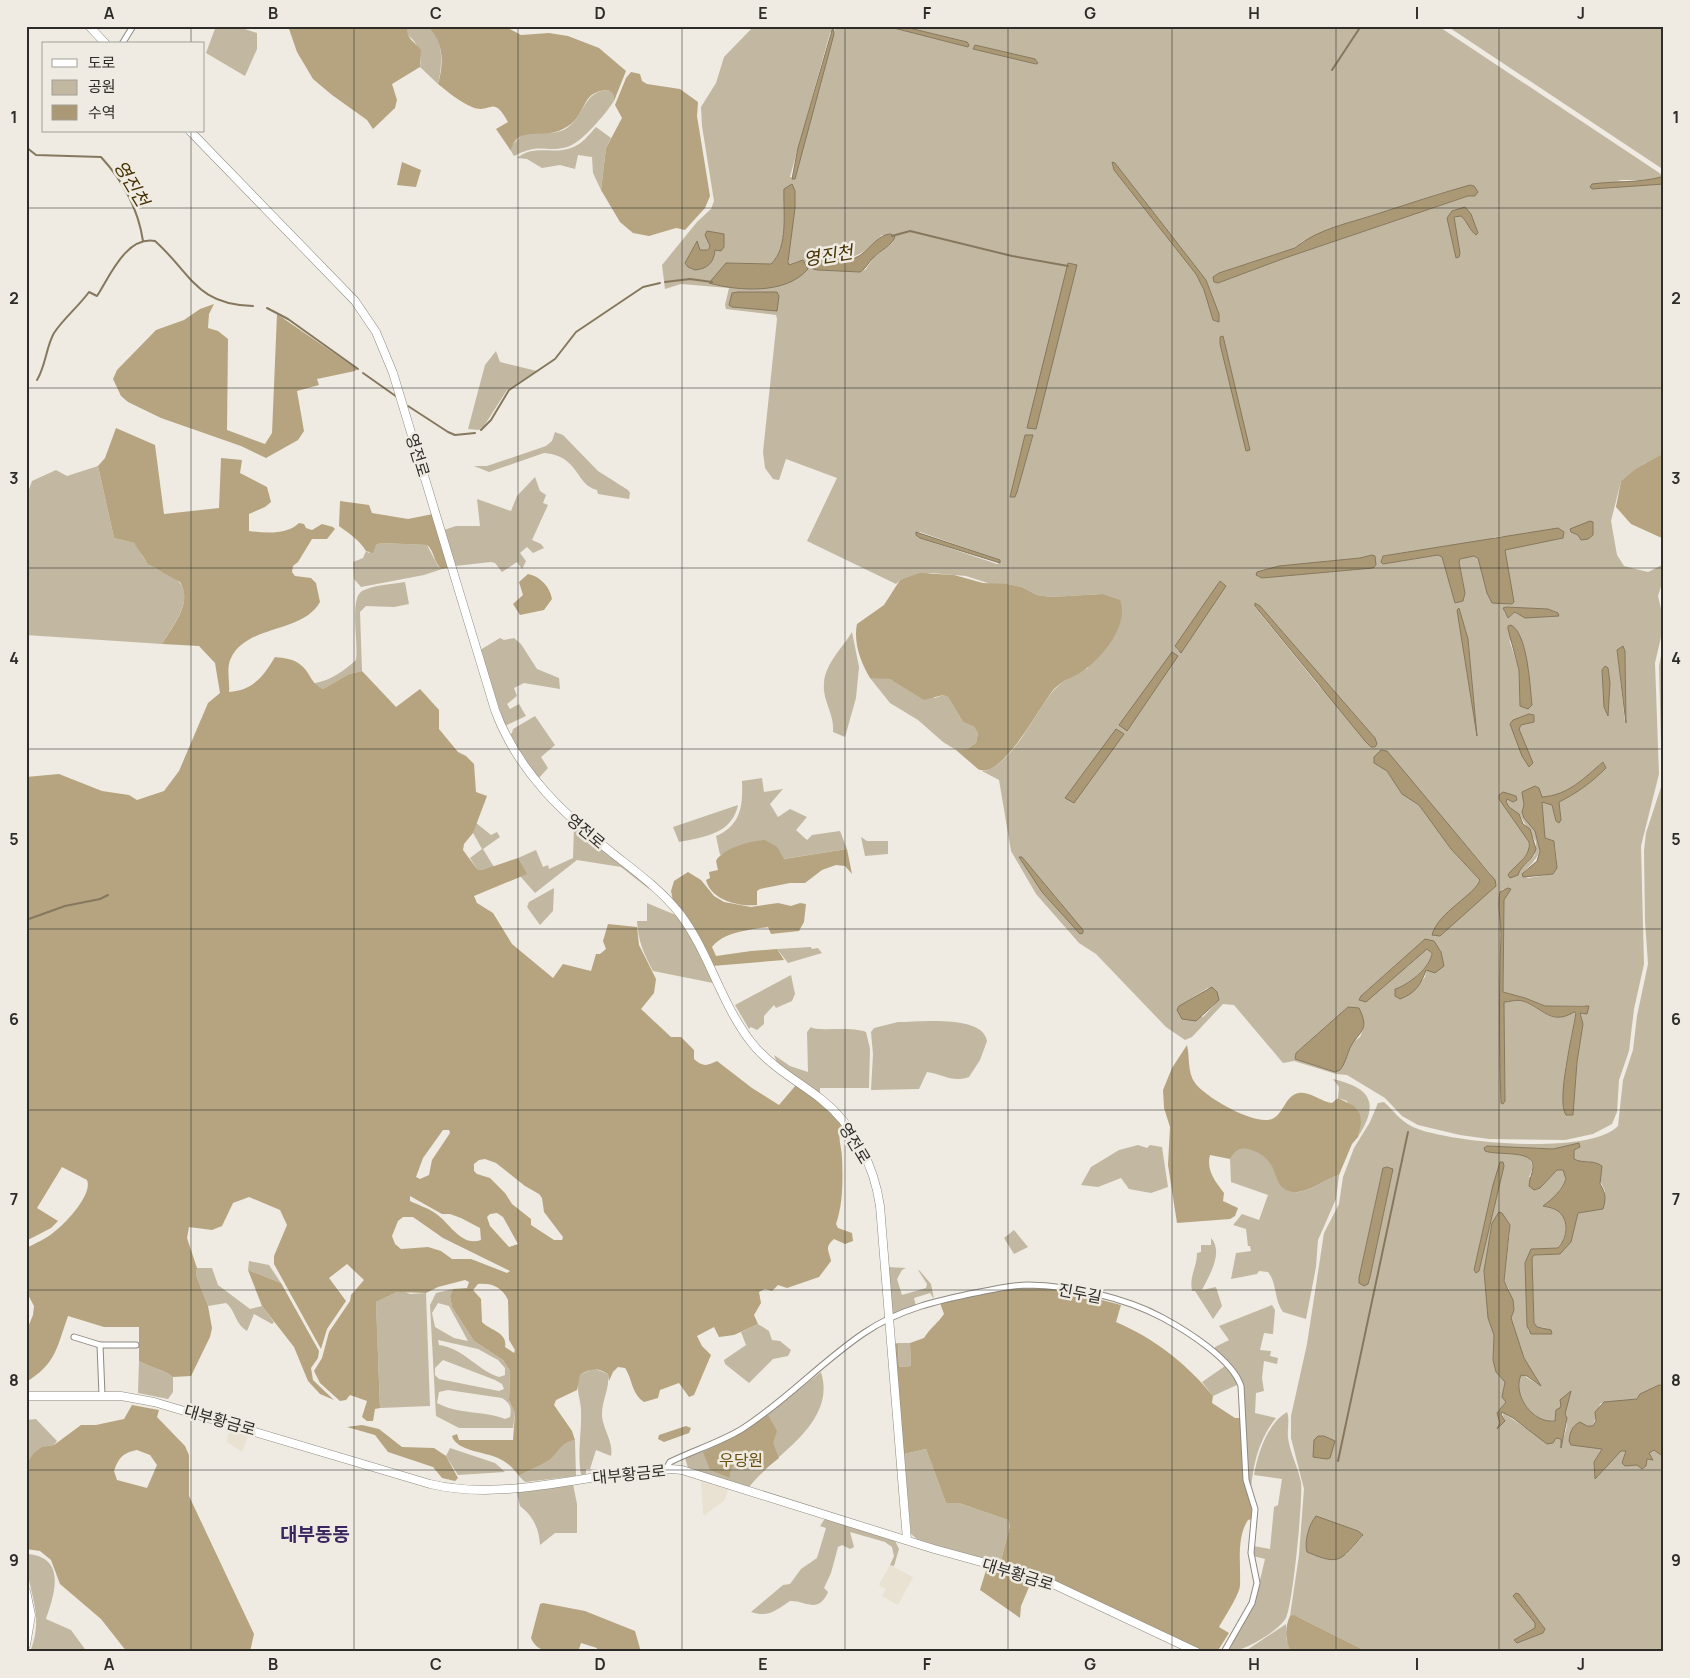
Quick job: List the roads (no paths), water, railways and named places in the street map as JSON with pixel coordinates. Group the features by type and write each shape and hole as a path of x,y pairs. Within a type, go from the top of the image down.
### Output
{"street":[{"path":"89,26 104,42"},
{"path":"123,42 133,26"},
{"name":"영전로","path":"191,132 349,294 379,337 393,373 495,710 505,734 522,764 544,793 565,814 649,882 675,908 692,932 730,1010 748,1038 777,1068 829,1105 857,1140 868,1162 878,1196 907,1540"},
{"name":"진두길","path":"666,1469 670,1462 723,1439 754,1421 859,1337 889,1319 930,1303 1016,1285 1049,1286 1102,1296 1149,1310 1179,1327 1227,1364 1240,1380 1243,1392 1246,1480 1255,1509 1251,1553 1257,1583 1252,1603 1224,1652"},
{"path":"74,1337 100,1345 136,1345"},
{"path":"100,1345 102,1396"},
{"name":"대부황금로","path":"27,1396 138,1398 430,1484 458,1490 501,1489 666,1469 691,1473 907,1540 1051,1582 1198,1652"},
{"path":"26,1591 31,1615 26,1645"}],"water":[{"path":"886,26 901,26 967,42 969,45 968,47"},
{"path":"833,27 834,34 795,179 792,179 798,148"},
{"path":"975,45 1035,59 1038,63 973,49"},
{"path":"1112,162 1115,163 1206,280 1219,314 1219,322 1213,320 1204,290 1196,274 1114,170"},
{"path":"1661,177 1664,180 1664,184 1592,189 1590,187 1592,184"},
{"path":"792,184 795,191 795,208 788,262 789,265 803,260 808,269 799,277 787,283 761,289 734,288 709,283 726,263 771,264 777,257 783,239 784,189"},
{"path":"1470,185 1474,186 1478,192 1475,196 1468,196 1285,258 1218,283 1214,282 1213,277 1219,273 1295,248 1323,231"},
{"path":"1465,207 1471,214 1478,233 1476,235 1461,216 1454,217 1460,253 1459,257 1456,258 1447,218 1452,211"},
{"path":"707,231 724,234 724,247 721,251 715,250 709,264 695,270 688,267 685,263 697,241 700,250 708,250 710,246 705,235"},
{"path":"891,234 895,237 891,243 860,272 818,270 813,269 811,265 812,261 822,258 844,260 855,258 860,256 881,237"},
{"path":"1068,263 1077,265 1036,429 1027,428"},
{"path":"777,292 779,296 777,311 732,307 729,305 732,293"},
{"path":"1223,336 1250,450 1246,451 1220,344 1220,337"},
{"path":"1025,435 1033,435 1017,492 1015,497 1010,497"},
{"path":"1590,521 1593,522 1593,535 1588,539 1581,540 1578,535 1571,532 1570,529"},
{"path":"1558,528 1564,532 1563,538 1505,550 1514,602 1512,604 1492,603 1487,593 1478,558 1474,556 1460,559 1465,593 1463,601 1455,603 1442,557 1438,555 1383,564 1381,562 1383,556"},
{"path":"916,532 1000,560 1000,563 920,538 916,535"},
{"path":"1375,556 1376,565 1373,568 1262,578 1256,575 1257,572 1279,566 1360,558"},
{"path":"1220,581 1226,586 1181,653 1175,646"},
{"path":"1255,603 1260,606 1375,738 1377,744 1375,747 1371,747 1365,741 1255,606"},
{"path":"1459,608 1468,639 1477,736 1457,610"},
{"path":"1503,608 1548,609 1558,613 1559,616 1525,618 1515,612 1508,618"},
{"path":"1511,625 1517,630 1525,650 1532,705 1528,709 1520,706 1519,670 1508,629 1508,626"},
{"path":"1623,646 1625,651 1626,723 1617,650"},
{"path":"1172,652 1178,656 1127,731 1119,725"},
{"path":"1605,666 1608,668 1610,683 1608,716 1604,707 1602,670"},
{"path":"1529,714 1534,715 1534,722 1521,725 1519,729 1533,763 1529,767 1522,756 1510,724 1513,720"},
{"path":"1116,729 1124,734 1074,803 1065,798"},
{"path":"1381,750 1387,751 1495,880 1496,886 1440,936 1432,935 1441,919 1477,886 1480,880 1451,849 1419,805 1402,794 1387,771 1374,763 1374,757"},
{"path":"1603,762 1606,768 1584,787 1559,802 1561,820 1559,823 1556,821 1552,805 1542,802 1545,838 1554,841 1557,868 1553,874 1523,877 1522,874 1537,861 1540,851 1535,831 1524,818 1522,812 1524,805 1522,792 1535,786 1539,788 1542,797 1552,796 1576,785"},
{"path":"1503,792 1516,796 1517,800 1513,802 1507,799 1506,802 1509,807 1519,814 1523,824 1530,829 1536,849 1518,875 1510,878 1508,875 1528,852 1529,842 1499,799 1499,795"},
{"path":"1019,857 1022,857 1083,930 1083,933 1080,934 1042,892"},
{"path":"1508,888 1511,889 1504,900 1503,992 1545,1006 1589,1006 1587,1014 1580,1013 1583,1024 1577,1062 1573,1115 1566,1115 1563,1107 1563,1096 1566,1066 1576,1013 1553,1017 1520,1000 1504,1002 1505,1101 1503,1104 1501,1103 1501,934 1499,902 1500,892"},
{"path":"1425,939 1434,941 1441,952 1444,966 1435,973 1426,970 1420,984 1410,994 1400,999 1395,996 1395,989 1412,980 1423,970 1432,953 1427,949 1366,1002 1359,1000 1361,996"},
{"path":"1212,987 1217,992 1219,1000 1196,1021 1182,1019 1177,1010 1179,1006"},
{"path":"1348,1007 1359,1008 1364,1027 1353,1042 1340,1070 1335,1072 1295,1059 1296,1053"},
{"path":"1579,1143 1580,1147 1574,1150 1574,1159 1602,1166 1600,1184 1605,1199 1603,1209 1578,1213 1571,1242 1560,1254 1534,1255 1532,1258 1534,1323 1537,1327 1551,1330 1552,1334 1531,1334 1527,1326 1525,1263 1531,1249 1558,1248 1563,1240 1566,1224 1562,1215 1555,1209 1543,1206 1557,1194 1566,1179 1563,1170 1557,1170 1540,1188 1534,1190 1529,1186 1533,1167 1532,1161 1522,1155 1485,1151 1484,1148 1487,1146 1553,1149"},
{"path":"1500,1162 1503,1162 1504,1166 1479,1271 1476,1273 1474,1270"},
{"path":"1383,1168 1393,1169 1370,1277 1368,1284 1364,1286 1359,1283 1359,1278"},
{"path":"1499,1212 1502,1213 1510,1225 1504,1281 1513,1300 1514,1310 1511,1318 1524,1358 1541,1386 1527,1376 1521,1375 1519,1391 1526,1407 1532,1413 1547,1421 1555,1421 1556,1410 1561,1407 1560,1400 1571,1391 1565,1414 1567,1418 1561,1448 1561,1439 1556,1438 1553,1443 1547,1444 1502,1412 1501,1414 1505,1421 1497,1429 1500,1423 1497,1413 1506,1402 1502,1397 1505,1382 1496,1372 1493,1360 1494,1335 1488,1318 1484,1271 1492,1223"},
{"path":"1659,1385 1664,1386 1664,1457 1654,1450 1649,1453 1653,1460 1647,1459 1646,1466 1642,1469 1637,1465 1625,1466 1622,1463 1626,1451 1621,1451 1595,1479 1594,1462 1602,1449 1571,1445 1569,1441 1573,1427 1580,1422 1587,1426 1593,1426 1596,1421 1595,1412 1604,1402 1637,1399 1640,1394"},
{"path":"1318,1436 1324,1436 1335,1441 1330,1458 1313,1457 1314,1440"},
{"path":"1316,1516 1358,1531 1363,1535 1349,1551 1333,1560 1307,1552 1308,1533"},
{"path":"1516,1593 1519,1594 1545,1629 1543,1633 1517,1643 1514,1640 1535,1628 1535,1623 1513,1596"}],"waterway":[{"path":"1332,70 1361,26"},
{"name":"영진천","path":"26,147 36,155 101,157 117,176 129,196 138,217 143,241"},
{"name":"영진천","path":"892,236 910,231 1012,256 1068,266"},
{"name":"영진천","path":"37,380 54,333 89,292 97,296 113,268 127,251 145,241 155,241 187,276 207,294 234,304 253,306"},
{"name":"영진천","path":"665,282 690,279 712,282"},
{"name":"영진천","path":"481,430 491,420 509,390 555,359 576,332 643,287 660,283"},
{"name":"영진천","path":"267,308 288,319 358,369"},
{"name":"영진천","path":"363,373 397,397"},
{"name":"영진천","path":"408,406 455,435 475,433"},
{"path":"26,920 65,906 100,899 108,895"},
{"path":"1338,1461 1408,1132"}],"district":[{"name":"대부동동","path":"315,1534"}],"park label":[{"name":"우당원","path":"741,1460"}]}
